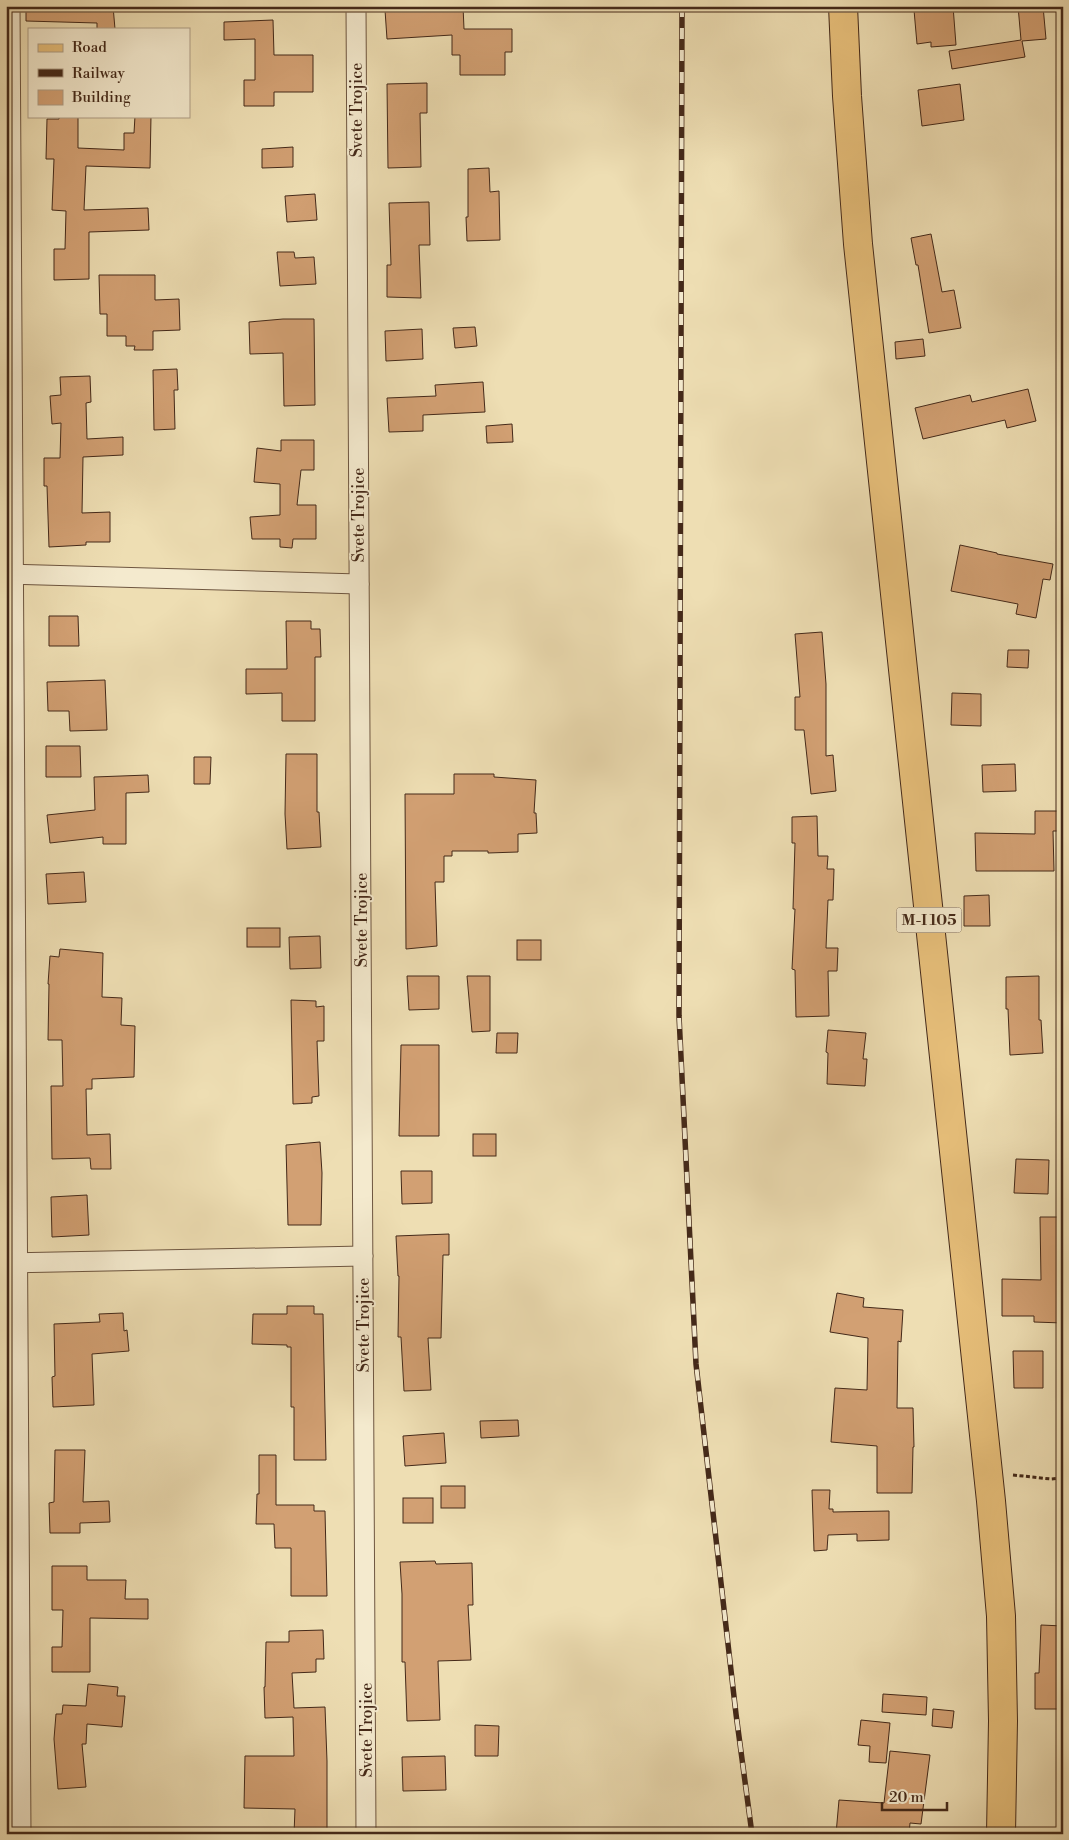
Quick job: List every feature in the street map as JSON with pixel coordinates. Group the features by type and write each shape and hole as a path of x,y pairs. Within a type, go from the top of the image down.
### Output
{"main road":[{"name":"M-I 105","path":"843,6 847,96 858,244 988,1472 1001,1616 1003,1721 1002,1834"}],"street":[{"path":"10,6 12,1263 21,1834"},
{"name":"Svete Trojice","path":"356,6 366,1834"},
{"path":"10,574 359,584"},
{"path":"12,1263 363,1256"}],"path":[{"path":"988,1472 1063,1478"}],"building":[{"path":"26,6 113,6 115,28 97,28 97,23 26,21"},
{"path":"463,6 464,29 512,29 512,52 505,52 505,75 460,75 460,55 452,55 452,35 387,39 385,10"},
{"path":"953,6 956,45 931,47 931,42 917,44 914,10"},
{"path":"1018,6 1043,6 1046,39 1022,41 1025,57 952,69 949,51 1021,40"},
{"path":"273,20 274,55 313,55 313,92 274,92 274,106 244,106 244,80 255,80 255,39 224,40 224,22"},
{"path":"427,83 427,113 420,113 421,167 388,168 387,84"},
{"path":"960,84 964,120 922,126 918,90"},
{"path":"78,118 78,148 124,150 124,133 134,133 135,118 151,118 150,168 86,166 84,210 148,208 149,230 89,232 89,279 54,280 54,249 65,249 66,211 52,210 54,159 46,159 47,119"},
{"path":"293,147 293,167 262,168 262,149"},
{"path":"489,168 490,192 499,191 500,240 467,241 468,169"},
{"path":"315,194 317,220 287,222 285,196"},
{"path":"429,202 430,245 419,245 421,298 387,297 387,265 391,265 389,203"},
{"path":"931,234 942,292 954,290 961,328 929,333 918,265 916,265 911,238"},
{"path":"277,252 294,252 295,258 314,257 316,284 280,286"},
{"path":"99,275 155,275 155,300 179,299 180,330 153,331 153,350 134,350 135,346 126,346 126,336 107,336 107,314 100,314"},
{"path":"314,319 315,405 284,406 283,353 250,354 249,322"},
{"path":"475,327 477,346 455,348 453,328"},
{"path":"422,329 423,359 386,361 385,331"},
{"path":"923,339 925,356 896,359 895,342"},
{"path":"177,369 178,390 174,390 175,429 154,430 153,370"},
{"path":"90,376 91,402 86,403 87,439 123,437 123,455 83,457 82,513 110,512 110,542 86,542 86,545 49,547 47,486 44,486 44,458 60,458 61,423 52,424 50,396 61,395 60,377"},
{"path":"483,382 485,412 423,415 423,431 389,432 387,398 436,396 435,385"},
{"path":"1028,389 1036,421 1007,428 1005,420 923,439 915,408 970,395 972,402"},
{"path":"512,424 513,442 487,443 486,426"},
{"path":"281,440 314,440 314,470 301,470 297,505 316,505 316,539 293,539 292,548 280,547 280,539 252,539 250,517 280,515 280,484 254,482 257,448 281,451"},
{"path":"960,545 1053,564 1050,580 1043,579 1036,618 1016,614 1018,604 951,591"},
{"path":"49,616 78,616 79,646 49,646"},
{"path":"286,621 311,621 311,629 320,629 321,657 315,657 315,721 282,721 282,693 246,694 246,669 287,669"},
{"path":"822,632 826,684 826,756 833,755 836,791 811,794 804,730 795,730 795,697 800,697 795,634"},
{"path":"1008,650 1029,650 1028,668 1007,667"},
{"path":"105,680 107,730 70,731 69,711 48,711 47,682"},
{"path":"952,693 981,694 981,726 951,725"},
{"path":"46,746 80,746 81,777 46,777"},
{"path":"286,754 317,754 317,812 319,812 321,847 287,849 285,814"},
{"path":"194,757 211,757 210,784 194,784"},
{"path":"1015,764 1016,791 983,792 982,765"},
{"path":"454,774 494,774 494,777 536,780 534,813 536,813 537,833 518,834 518,852 452,851 452,856 444,856 444,882 435,882 437,946 406,949 405,794 454,794"},
{"path":"148,775 149,792 126,793 126,844 103,844 103,837 50,843 47,815 95,810 94,777"},
{"path":"1035,811 1063,811 1063,831 1053,831 1054,871 976,871 975,833 1035,834"},
{"path":"817,816 818,856 828,856 827,869 834,869 833,900 828,900 826,948 838,948 837,971 828,971 829,1016 796,1017 795,970 792,969 795,909 793,909 795,843 792,843 792,817"},
{"path":"84,872 86,902 48,904 46,874"},
{"path":"989,895 990,926 964,926 964,896"},
{"path":"247,928 280,928 280,947 247,947"},
{"path":"320,936 321,968 290,969 289,937"},
{"path":"517,940 541,940 541,960 517,960"},
{"path":"60,949 103,953 102,997 122,998 121,1025 135,1026 134,1077 92,1079 92,1089 86,1089 87,1135 110,1134 111,1169 91,1169 90,1158 52,1159 51,1086 63,1086 62,1040 48,1040 48,984 50,956 59,957"},
{"path":"407,976 439,976 439,1009 409,1010"},
{"path":"467,976 490,976 490,1031 472,1032"},
{"path":"1039,976 1039,1020 1041,1020 1043,1053 1010,1055 1008,1009 1006,1009 1006,977"},
{"path":"291,1000 316,1001 316,1007 324,1006 324,1041 317,1041 319,1096 312,1097 312,1103 293,1104"},
{"path":"828,1030 866,1033 863,1059 867,1059 865,1086 827,1084 828,1053 826,1052"},
{"path":"497,1033 518,1033 517,1053 496,1053"},
{"path":"401,1045 439,1045 439,1136 399,1136"},
{"path":"473,1134 496,1134 496,1156 473,1156"},
{"path":"320,1142 322,1173 321,1225 288,1225 286,1145"},
{"path":"1016,1159 1049,1160 1048,1194 1014,1193"},
{"path":"401,1171 432,1171 432,1203 402,1204"},
{"path":"87,1195 89,1235 52,1237 51,1197"},
{"path":"1040,1217 1063,1217 1063,1323 1034,1322 1034,1316 1002,1316 1002,1279 1041,1280"},
{"path":"449,1234 449,1255 443,1255 441,1338 428,1338 431,1390 404,1391 401,1337 398,1337 399,1276 396,1236"},
{"path":"837,1293 864,1298 863,1307 903,1310 901,1342 898,1341 897,1408 913,1408 912,1493 877,1493 877,1446 831,1442 835,1388 867,1390 868,1338 830,1332"},
{"path":"287,1306 314,1306 314,1314 323,1314 326,1460 294,1460 294,1407 291,1407 291,1347 287,1347 287,1345 252,1344 253,1314 287,1314"},
{"path":"123,1313 124,1331 127,1330 129,1351 92,1354 94,1405 53,1407 52,1377 55,1376 54,1324 100,1322 99,1314"},
{"path":"1013,1351 1043,1351 1043,1388 1014,1388"},
{"path":"518,1420 519,1436 481,1438 480,1421"},
{"path":"444,1433 446,1463 405,1466 403,1436"},
{"path":"55,1450 85,1450 83,1502 109,1501 110,1522 80,1523 80,1533 50,1533 49,1503 54,1502"},
{"path":"259,1455 276,1455 276,1505 314,1505 314,1511 325,1511 327,1596 291,1596 291,1548 275,1548 274,1524 256,1524 257,1494 259,1494"},
{"path":"441,1486 465,1486 465,1508 441,1508"},
{"path":"812,1490 830,1490 829,1509 833,1509 833,1512 889,1511 889,1540 857,1541 857,1534 828,1535 827,1550 814,1551"},
{"path":"403,1498 433,1498 433,1523 403,1523"},
{"path":"435,1561 436,1564 472,1563 473,1605 468,1605 471,1660 438,1661 440,1720 407,1721 405,1662 402,1662 400,1562"},
{"path":"52,1566 87,1566 87,1580 126,1580 125,1599 148,1599 148,1619 90,1618 90,1672 52,1672 52,1647 62,1647 63,1610 52,1610"},
{"path":"1041,1625 1063,1626 1063,1709 1035,1709 1035,1673 1039,1673"},
{"path":"323,1630 324,1659 316,1659 316,1672 292,1673 294,1708 325,1707 327,1834 294,1834 295,1809 244,1808 245,1756 294,1756 293,1717 265,1718 266,1642 289,1642 289,1631"},
{"path":"88,1684 118,1687 117,1696 125,1696 122,1727 87,1724 86,1744 82,1744 86,1787 58,1789 54,1739 56,1714 62,1714 63,1705 86,1706"},
{"path":"883,1694 927,1697 926,1715 882,1712"},
{"path":"933,1709 954,1711 952,1728 932,1726"},
{"path":"861,1720 890,1723 886,1763 869,1762 870,1746 858,1745"},
{"path":"475,1725 499,1726 498,1756 475,1756"},
{"path":"890,1751 930,1755 921,1824 910,1823 909,1834 886,1834 864,1831 864,1834 836,1834 839,1800 884,1803"},
{"path":"445,1756 446,1790 403,1791 402,1757"}],"railway":[{"path":"682,6 679,1016 696,1364 736,1714 752,1834"}]}
